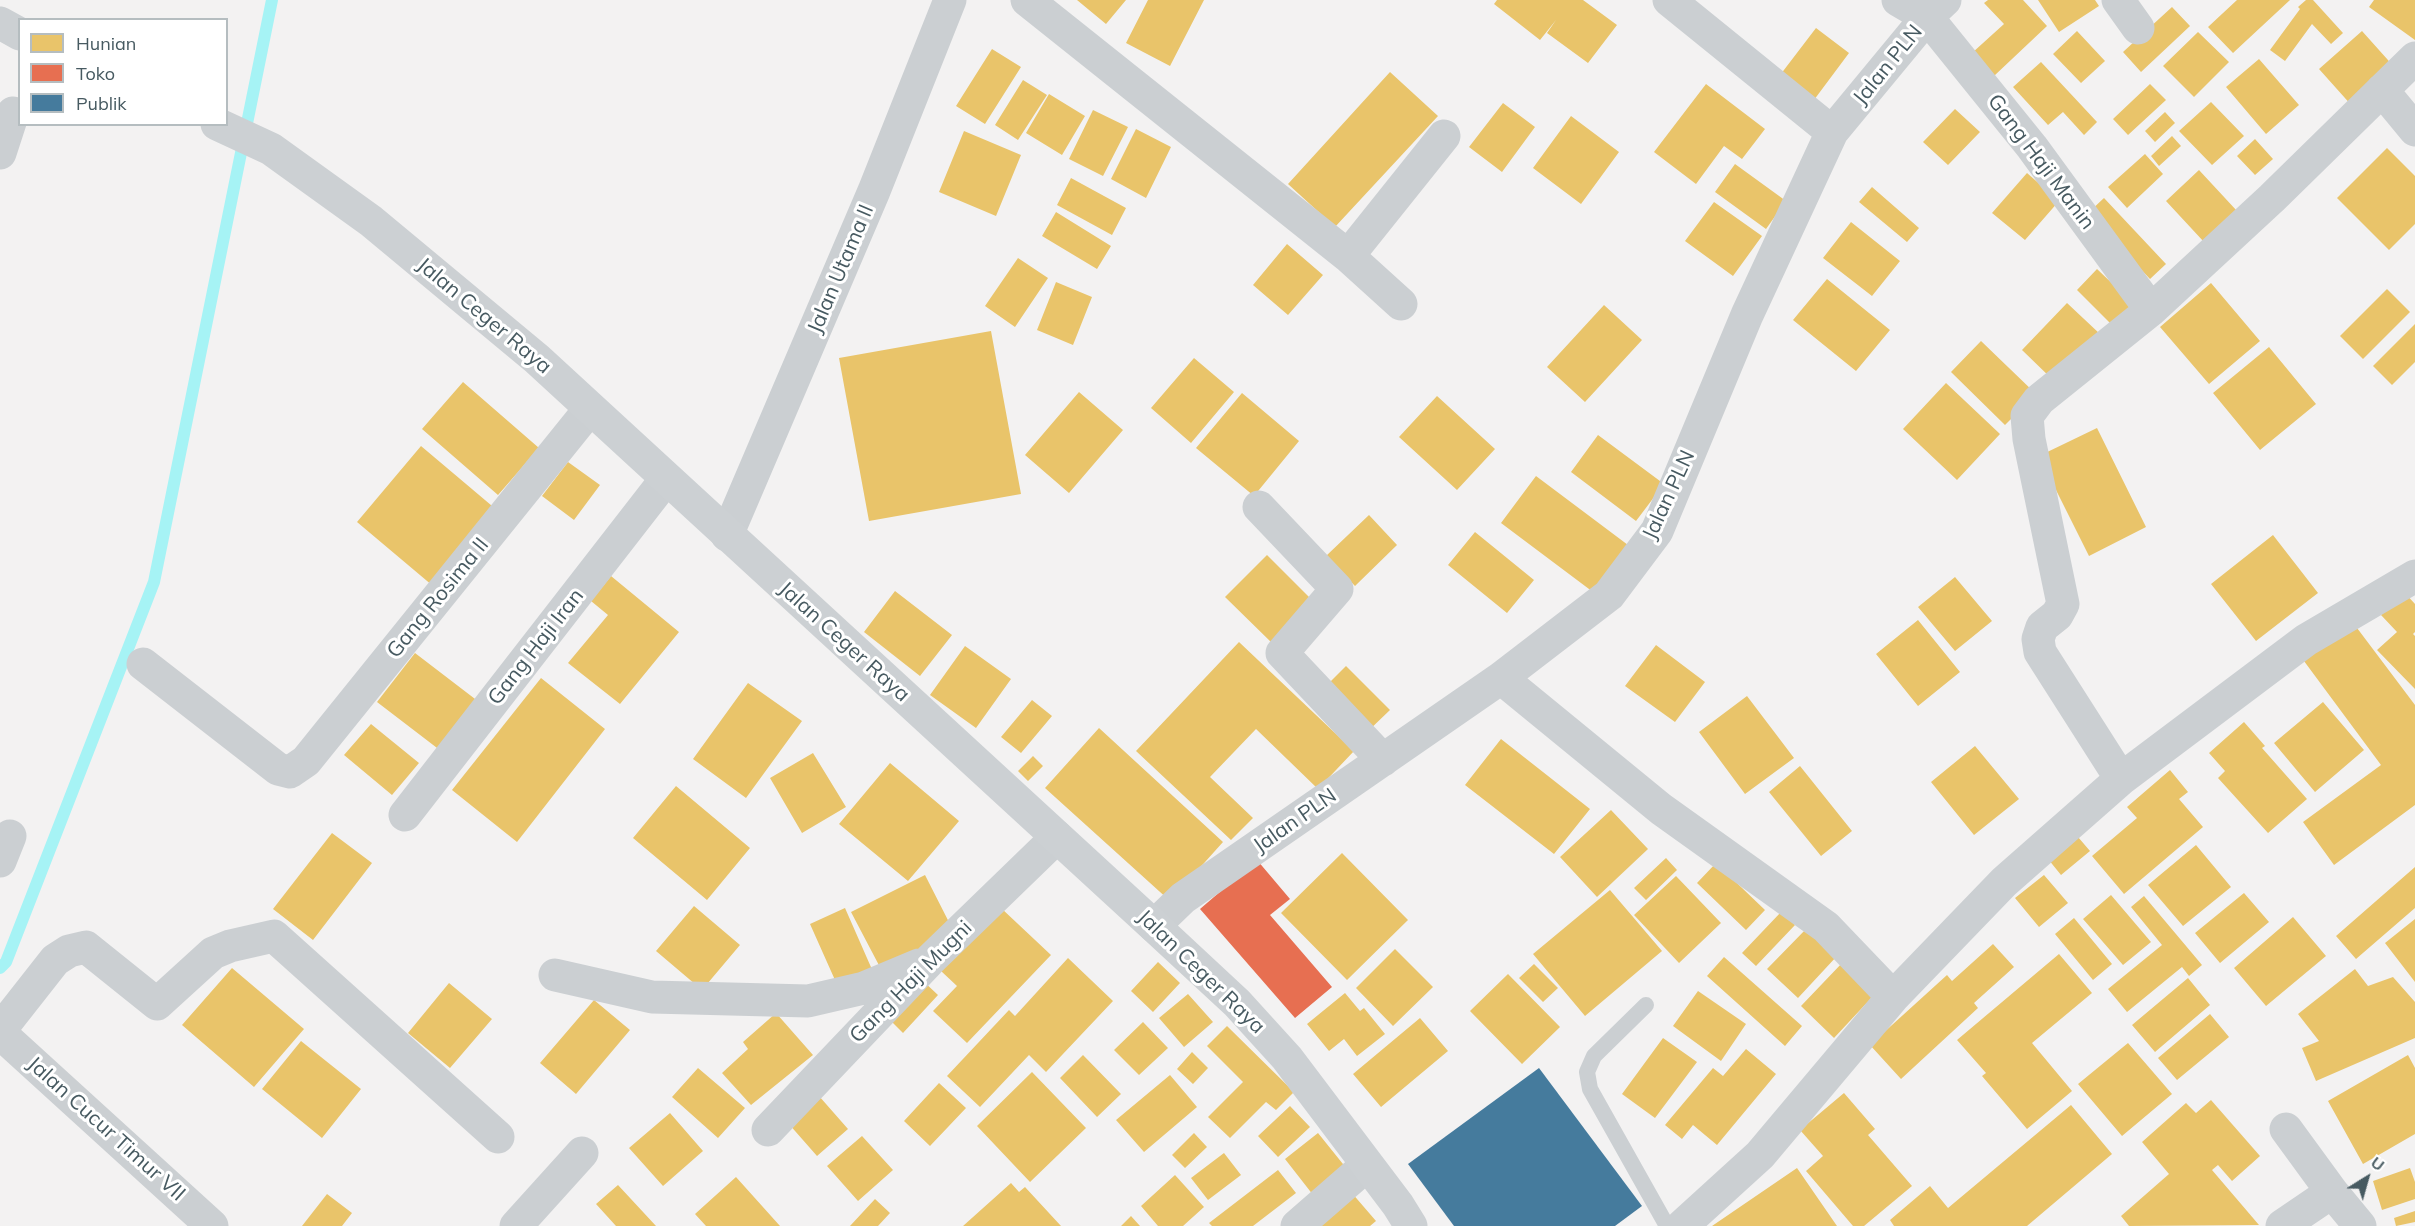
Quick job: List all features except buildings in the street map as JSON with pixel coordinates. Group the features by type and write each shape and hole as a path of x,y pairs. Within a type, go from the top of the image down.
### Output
{"main road":[{"path":"0,23 18,33"},
{"name":"Jalan Ceger Raya","path":"221,126 271,149 371,221 537,359 1154,926 1237,1003 1287,1058 1411,1226"}],"street":[{"name":"Jalan Utama II","path":"727,535 874,191 950,0"},
{"path":"1027,0 1348,256 1401,304"},
{"path":"1669,0 1832,132"},
{"path":"1898,0 1936,8"},
{"path":"2118,0 2139,28"},
{"name":"Jalan PLN","path":"1154,926 1183,898 1501,678 1609,595 1657,531 1747,315 1832,132 1936,8"},
{"name":"Gang Haji Manin","path":"1936,8 2032,147 2151,310"},
{"path":"2121,779 2040,652 2038,639 2042,627 2057,615 2063,604 2029,439 2027,416 2039,400 2151,310 2271,198 2415,58"},
{"path":"2382,90 2415,130"},
{"path":"0,153 13,113"},
{"path":"1348,256 1444,136"},
{"name":"Gang Rosima II","path":"143,664 278,770 290,772 306,761 590,410"},
{"name":"Gang Haji Iran","path":"405,815 666,479"},
{"path":"1259,507 1337,590 1282,653 1383,760"},
{"path":"1682,1226 1760,1155 1893,997 2004,882 2121,779 2306,640 2415,576"},
{"path":"1501,678 1661,809 1826,927 1893,997"},
{"name":"Gang Haji Mugni","path":"768,1130 929,961 1057,837"},
{"path":"0,1031 54,960 69,951 86,947 157,1004 213,953 230,946 274,936 498,1137"},
{"path":"555,975 652,997 808,1001 864,988 929,961"},
{"name":"Jalan Cucur Timur VII","path":"0,1031 212,1226"},
{"path":"2286,1130 2360,1226"},
{"path":"516,1226 582,1153"},
{"path":"1297,1226 1367,1165"},
{"path":"2282,1226 2332,1192"}],"lane":[{"path":"1646,1005 1594,1056 1587,1072 1590,1089 1667,1226"}],"waterway":[{"path":"0,968 6,962 154,582 272,0"}]}
